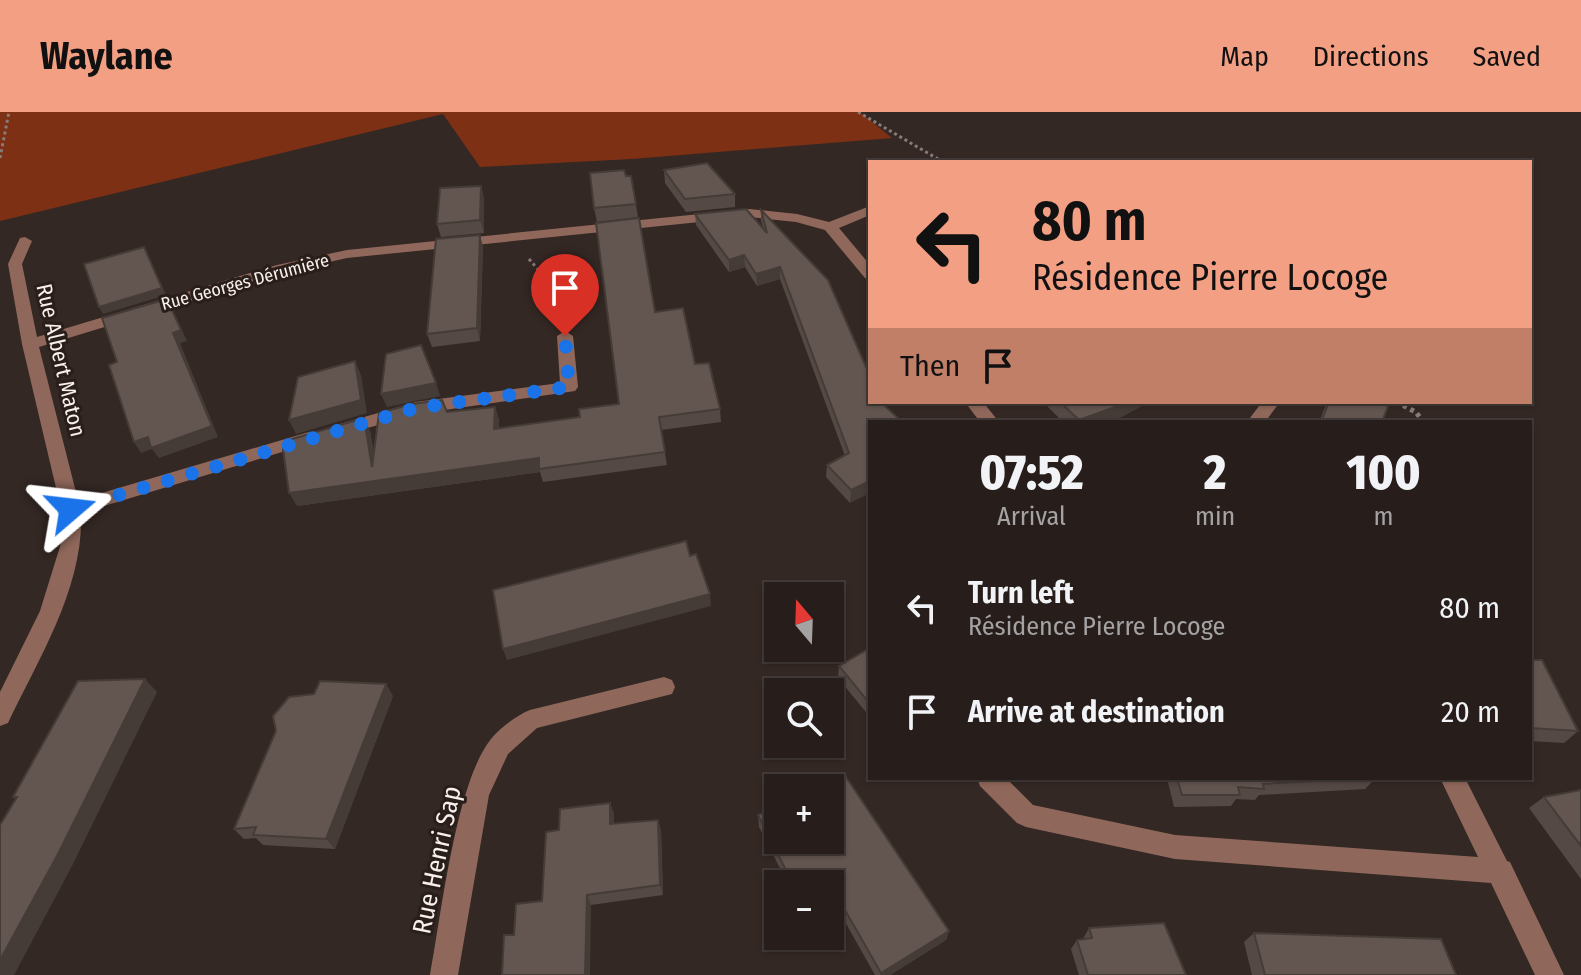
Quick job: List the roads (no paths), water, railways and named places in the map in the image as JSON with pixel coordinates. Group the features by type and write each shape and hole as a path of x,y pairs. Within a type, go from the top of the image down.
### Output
{"street":[{"path":"868,211 830,227 868,273"},
{"name":"Rue Georges Dérumière","path":"30,344 282,268 347,254 749,213 797,218 830,227"},
{"name":"Rue Albert Maton","path":"0,716 51,611 72,540 71,509 30,344 15,264 25,241"},
{"path":"71,509 416,408 569,387 565,336"},
{"path":"976,404 988,420"},
{"name":"Rue Henri Sap","path":"444,975 477,795 499,747 530,720 664,687"},
{"path":"991,780 1026,815 1175,847 1501,871"},
{"path":"1453,780 1501,871 1550,975"}]}
